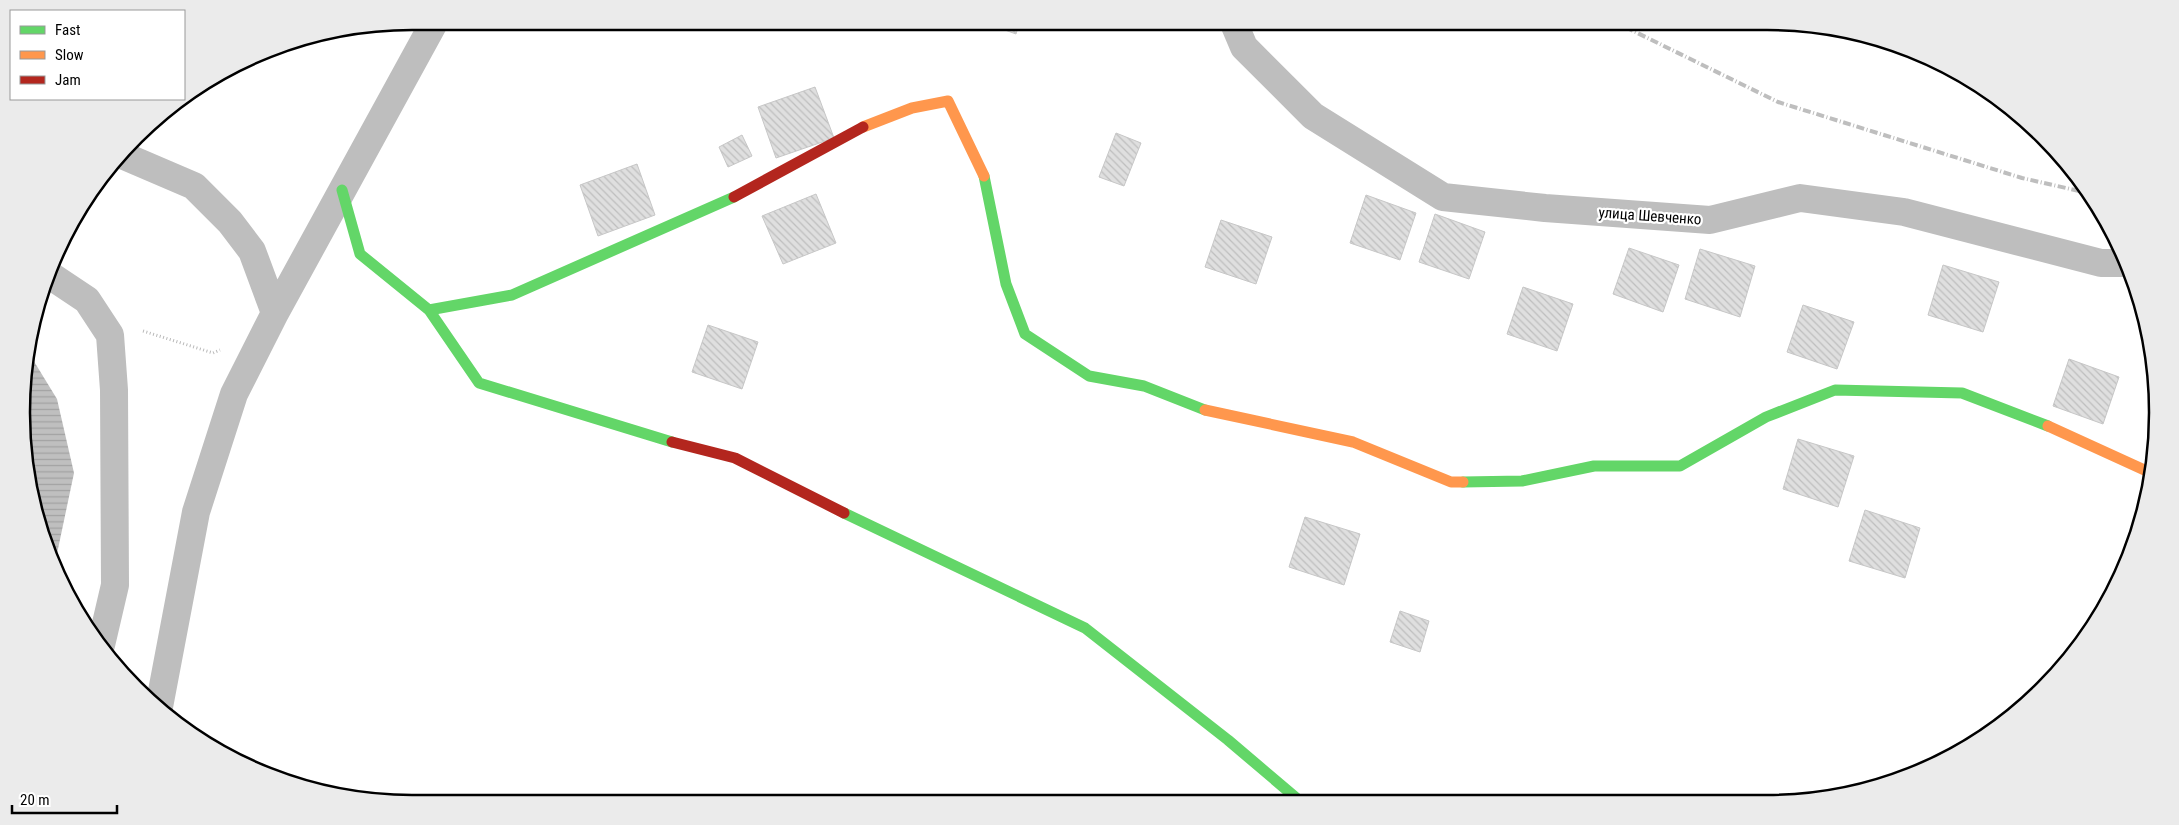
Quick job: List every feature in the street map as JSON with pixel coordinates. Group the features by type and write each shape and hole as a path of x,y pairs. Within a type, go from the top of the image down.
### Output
{"street":[{"path":"160,700 196,512 234,394 270,323 430,30"},
{"name":"улица Шевченко","path":"1237,30 1244,47 1312,116 1443,197 1545,208 1710,220 1800,198 1904,212 2101,263 2119,263"},
{"path":"429,310 512,295 710,209 776,175 854,130 912,108 948,101 987,182 1006,284 1025,334 1088,376 1144,386 1214,413 1353,442 1451,482 1522,481 1594,466 1680,466 1766,417 1835,390 1962,393 2063,432 2145,469"},
{"path":"127,157 194,186 230,222 252,251 270,323"},
{"path":"342,190 360,254 429,310 478,383 632,431 735,458 803,494 1085,628 1228,740 1293,795"},
{"path":"54,278 87,300 110,335 114,390 115,585 103,637"}],"path":[{"path":"134,326 150,335 213,353 270,323"}],"shaded area":[{"path":"33,360 57,399 74,473 57,554 43,511 33,462 30,412"}],"building":[{"path":"1005,30 1017,30 1016,34"},
{"path":"815,87 834,138 776,158 758,107"},
{"path":"1116,133 1141,143 1124,186 1099,177"},
{"path":"742,135 752,156 728,167 719,147"},
{"path":"637,164 655,215 598,236 580,185"},
{"path":"816,194 836,243 783,264 762,216"},
{"path":"1366,195 1416,213 1400,260 1350,243"},
{"path":"1435,214 1485,232 1469,279 1419,262"},
{"path":"1221,220 1272,237 1256,284 1205,267"},
{"path":"1629,248 1679,265 1663,312 1613,294"},
{"path":"1700,249 1755,266 1740,317 1685,299"},
{"path":"1943,265 1999,282 1983,332 1928,315"},
{"path":"1523,287 1573,304 1557,351 1507,334"},
{"path":"1803,305 1854,322 1837,369 1787,352"},
{"path":"708,325 758,342 742,389 692,372"},
{"path":"2069,359 2119,377 2103,424 2053,406"},
{"path":"1798,439 1854,456 1838,507 1783,489"},
{"path":"1865,510 1920,528 1905,578 1849,561"},
{"path":"1305,517 1360,534 1344,585 1289,567"},
{"path":"1400,611 1429,621 1420,652 1390,642"}],"railway":[{"path":"1631,30 1778,102 2022,178 2078,191"}],"traffic: fast":[{"path":"984,176 1006,284 1025,334 1089,376 1144,386 1205,410"},
{"path":"342,190 360,254 429,310 479,383 672,442"},
{"path":"429,310 512,295 734,197"},
{"path":"1463,482 1522,481 1594,466 1680,466 1766,417 1835,390 1962,393 2048,426"},
{"path":"844,513 1085,628 1228,740 1293,795"}],"traffic: slow":[{"path":"863,127 912,108 948,101 984,176"},
{"path":"1205,410 1353,442 1451,482 1463,482"},
{"path":"2048,426 2145,470"}],"traffic: jam":[{"path":"734,197 863,127"},
{"path":"672,442 735,458 844,513"}]}
